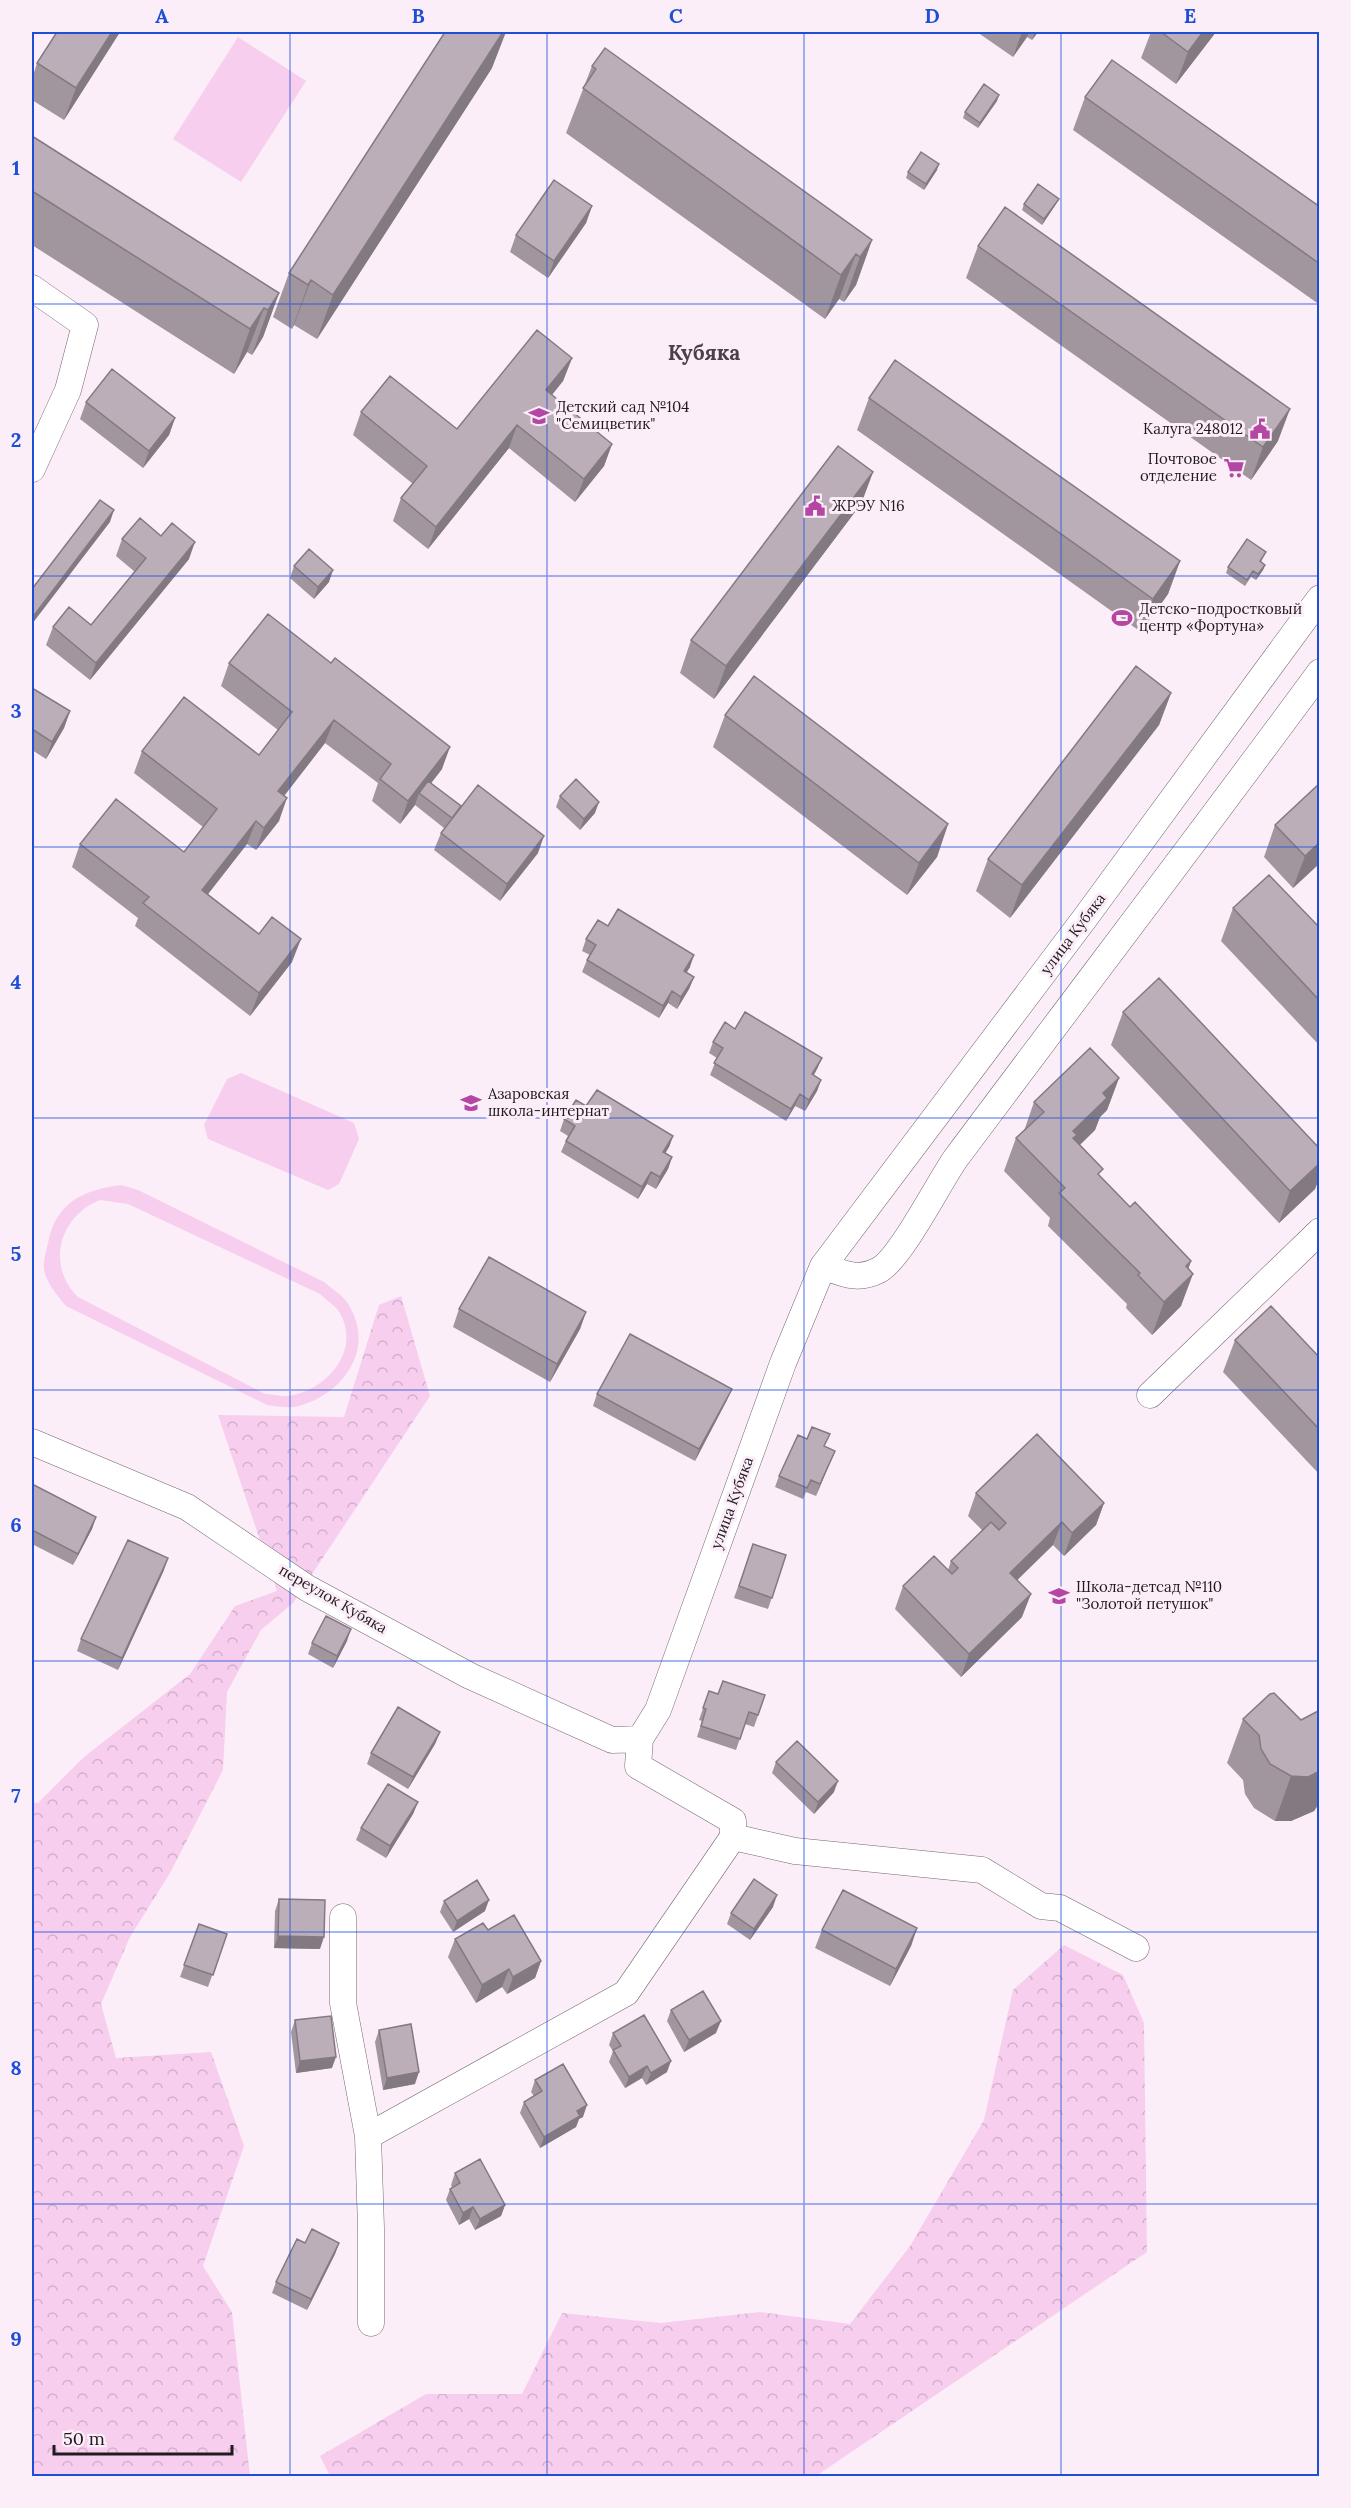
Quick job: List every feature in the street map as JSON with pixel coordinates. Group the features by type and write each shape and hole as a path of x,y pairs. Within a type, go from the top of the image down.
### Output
{"street":[{"path":"32,288 85,324 68,390 32,469"},
{"name":"улица Кубяка","path":"640,1739 658,1710 783,1363 823,1266 1085,918 1320,598"},
{"path":"823,1266 854,1277 880,1269 900,1247 954,1161 1320,672"},
{"path":"1150,1395 1320,1231"},
{"name":"переулок Кубяка","path":"32,1442 187,1507 307,1588 470,1676 612,1740 640,1739"},
{"path":"368,2136 626,1993 733,1837 733,1821 638,1766 640,1739"},
{"path":"733,1837 795,1851 982,1870 1041,1906 1060,1908 1136,1948"},
{"path":"344,1917 343,2003 368,2136 371,2323"}],"green space":[{"path":"238,37 306,81 241,182 173,139"},
{"path":"241,1073 354,1123 359,1139 339,1184 328,1190 208,1139 204,1125 227,1079"},
{"path":"121,1185 138,1190 324,1282 337,1292 348,1304 356,1321 359,1338 350,1369 340,1382 311,1402 294,1407 267,1405 66,1306 50,1285 44,1270 52,1229 57,1217 73,1200 107,1187","holes":["100,1200 128,1204 320,1294 338,1310 345,1327 346,1341 343,1354 336,1367 316,1386 302,1392 285,1396 265,1394 78,1297 68,1285 62,1271 60,1257 67,1230 86,1207"]},
{"path":"401,1296 430,1396 293,1603 261,1630 227,1692 223,1770 170,1873 130,1937 101,2004 116,2058 211,2052 244,2146 203,2266 232,2312 250,2476 32,2476 32,1802 38,1803 84,1757 190,1674 235,1606 277,1591 218,1415 344,1417 379,1305"},
{"path":"1064,1945 1123,1975 1144,2023 1147,2252 816,2476 330,2476 320,2456 426,2394 522,2394 562,2313 661,2323 760,2312 850,2324 910,2246 984,2120 1013,1990"}],"building":[{"path":"57,32 112,32 76,88 37,63"},
{"path":"445,32 503,32 333,295 311,280 308,285 289,273"},
{"path":"1161,32 1203,32 1188,52"},
{"path":"605,48 872,240 860,257 856,254 841,275 583,88 596,69 592,66"},
{"path":"1112,60 1320,207 1320,264 1085,97"},
{"path":"984,84 999,95 980,123 965,112"},
{"path":"32,136 279,293 268,310 264,308 250,329 32,191"},
{"path":"921,152 939,164 926,184 908,172"},
{"path":"554,180 592,206 554,261 516,235"},
{"path":"1038,184 1059,199 1044,219 1024,204"},
{"path":"1005,207 1290,409 1263,447 978,246"},
{"path":"537,330 572,358 546,390 612,444 584,479 517,425 436,527 401,498 427,466 361,412 390,376 457,429"},
{"path":"895,360 1180,561 1153,599 869,398"},
{"path":"112,369 175,418 149,451 86,402"},
{"path":"838,446 873,472 726,666 691,640"},
{"path":"100,500 114,510 32,618 32,589"},
{"path":"140,518 161,536 172,523 195,542 96,663 53,627 69,607 91,625 146,558 122,539"},
{"path":"1247,539 1266,552 1260,561 1265,565 1258,574 1253,571 1247,580 1228,567"},
{"path":"309,549 333,570 318,587 294,566"},
{"path":"268,614 331,663 335,658 450,747 408,801 380,779 391,764 334,720 278,791 287,798 264,828 256,821 202,890 259,934 272,917 301,939 259,993 143,903 149,897 80,844 116,799 184,852 217,809 142,751 184,697 259,755 292,712 229,663"},
{"path":"1136,666 1171,693 1022,885 988,859"},
{"path":"754,676 948,824 919,863 725,715"},
{"path":"32,688 70,711 52,742 32,729"},
{"path":"576,779 599,802 584,819 560,796"},
{"path":"428,781 461,806 452,818 419,793"},
{"path":"1320,783 1320,842 1305,856 1275,825"},
{"path":"478,785 544,836 507,884 441,833"},
{"path":"1269,875 1320,928 1320,1001 1233,908"},
{"path":"618,909 694,955 684,971 694,977 681,997 672,991 663,1006 587,960 596,945 586,939 598,920 608,926"},
{"path":"1159,978 1320,1149 1320,1163 1290,1191 1123,1012"},
{"path":"745,1012 822,1058 812,1074 821,1080 809,1100 800,1094 791,1109 714,1063 723,1048 713,1042 725,1022 735,1029"},
{"path":"1090,1048 1119,1078 1103,1093 1107,1098 1073,1131 1077,1135 1073,1138 1103,1169 1098,1174 1130,1207 1135,1202 1191,1261 1186,1266 1193,1274 1164,1302 1138,1275 1140,1273 1059,1193 1065,1188 1016,1138 1044,1112 1034,1102"},
{"path":"597,1090 673,1136 663,1152 672,1157 660,1177 651,1172 642,1187 566,1141 575,1126 564,1119 576,1100 586,1106"},
{"path":"489,1257 586,1312 557,1364 459,1309"},
{"path":"1271,1306 1320,1358 1320,1430 1235,1340"},
{"path":"630,1334 732,1389 699,1449 597,1394"},
{"path":"812,1427 830,1434 824,1446 835,1451 820,1484 811,1480 807,1488 779,1476 798,1435 807,1439"},
{"path":"1037,1434 1104,1503 1072,1533 1062,1522 1010,1573 1031,1594 969,1654 903,1586 934,1556 952,1574 958,1568 951,1561 991,1522 999,1530 1006,1523 976,1493"},
{"path":"32,1484 96,1517 78,1554 32,1530"},
{"path":"128,1540 168,1558 122,1658 81,1639"},
{"path":"753,1544 786,1555 772,1598 739,1586"},
{"path":"326,1616 351,1629 337,1656 312,1643"},
{"path":"723,1681 765,1695 758,1715 749,1712 740,1739 701,1726 706,1709 703,1708 709,1691 718,1694"},
{"path":"1274,1693 1301,1720 1320,1710 1320,1771 1308,1777 1291,1776 1270,1764 1261,1749 1259,1735 1243,1719 1270,1694"},
{"path":"398,1707 440,1732 413,1777 371,1753"},
{"path":"797,1741 838,1781 818,1802 776,1762"},
{"path":"388,1784 418,1802 390,1846 361,1828"},
{"path":"754,1879 777,1895 754,1929 731,1913"},
{"path":"477,1880 489,1900 457,1921 444,1901"},
{"path":"843,1890 917,1928 896,1969 822,1930"},
{"path":"279,1899 325,1900 324,1937 278,1936"},
{"path":"514,1915 541,1961 513,1977 509,1969 482,1985 455,1939 483,1923 488,1930"},
{"path":"199,1924 227,1934 213,1975 184,1965"},
{"path":"703,1991 721,2021 689,2040 671,2010"},
{"path":"644,2015 671,2061 651,2073 647,2066 629,2077 613,2050 621,2046 613,2033"},
{"path":"331,2016 336,2057 300,2061 295,2020"},
{"path":"411,2024 419,2072 387,2078 379,2030"},
{"path":"563,2064 587,2105 577,2111 580,2116 544,2137 524,2102 542,2091 535,2080"},
{"path":"480,2159 505,2205 480,2219 473,2207 463,2213 450,2189 460,2183 455,2173"},
{"path":"312,2229 339,2243 311,2299 276,2282 297,2239 305,2243"}],"place":[{"name":"Детский сад №104 \"Семицветик\"","path":"539,416"},
{"name":"Калуга 248012","path":"1260,429"},
{"name":"Почтовое отделение","path":"1234,468"},
{"name":"ЖРЭУ N16","path":"815,506"},
{"name":"Детско-подростковый центр «Фортуна»","path":"1122,618"},
{"name":"Азаровская школа-интернат","path":"471,1103"},
{"name":"Школа-детсад №110 \"Золотой петушок\"","path":"1059,1596"}],"district":[{"name":"Кубяка","path":"704,353"}]}
